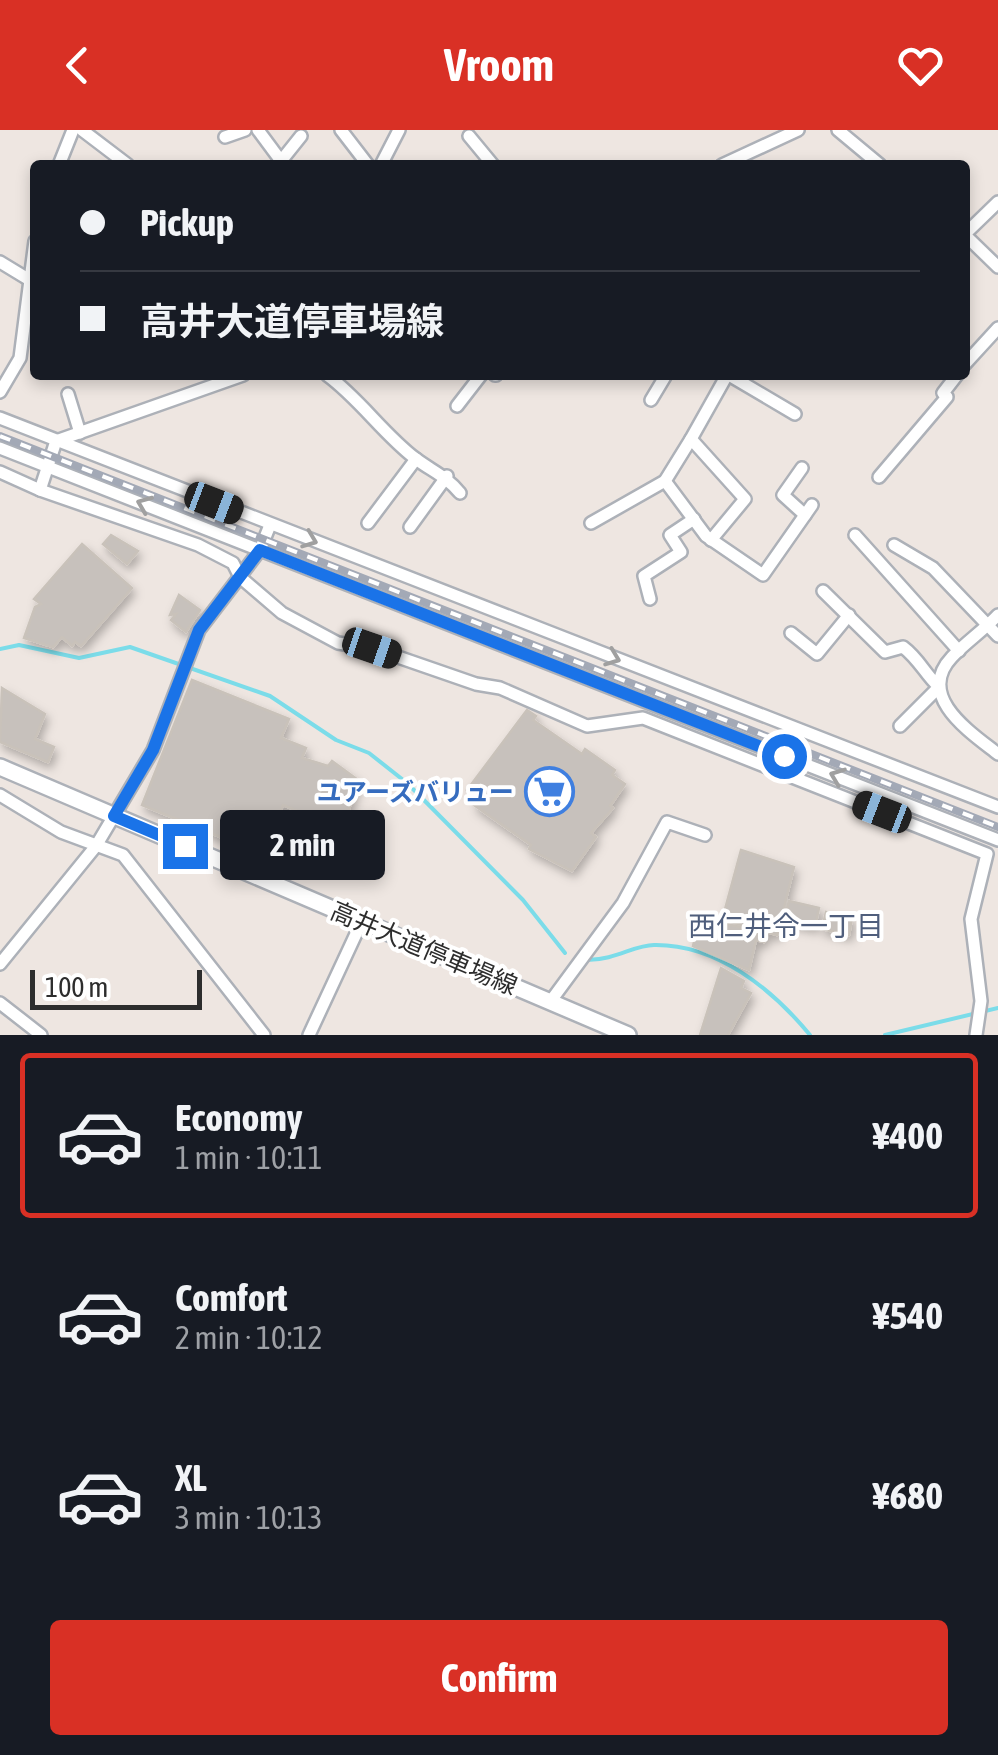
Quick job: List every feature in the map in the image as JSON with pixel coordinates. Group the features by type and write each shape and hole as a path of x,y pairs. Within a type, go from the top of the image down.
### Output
{"main road":[{"name":"高井大道停車場線","path":"6,770 628,1035"}],"street":[{"path":"61,160 73,130"},
{"path":"82,130 115,160"},
{"path":"225,137 245,130"},
{"path":"258,130 281,160"},
{"path":"341,130 364,160"},
{"path":"384,160 399,130"},
{"path":"733,160 798,130"},
{"path":"838,130 874,160"},
{"path":"285,160 301,136"},
{"path":"469,136 490,160"},
{"path":"970,230 998,202"},
{"path":"970,240 998,267"},
{"path":"0,262 30,287 30,340 0,392"},
{"path":"970,358 998,328"},
{"path":"56,441 230,380"},
{"path":"334,380 355,396 416,459 447,476 460,493"},
{"path":"458,406 477,380"},
{"path":"651,400 663,380"},
{"path":"591,524 665,482 725,380"},
{"path":"737,380 795,414"},
{"path":"879,477 916,438 947,396 943,394 953,380"},
{"path":"68,394 80,432"},
{"path":"0,418 998,807"},
{"path":"691,439 745,500 712,540"},
{"path":"40,490 56,441"},
{"path":"0,448 996,834 971,918 981,1001 976,1035"},
{"path":"368,523 416,459"},
{"path":"665,482 712,540 763,575 809,510 783,494 802,468"},
{"path":"0,472 40,490 198,545 233,563 240,577 282,613 338,643 372,648 476,684 500,688 587,726 643,718 987,854"},
{"path":"410,527 447,476"},
{"path":"650,599 644,576 681,552 670,535 694,519"},
{"path":"0,964 96,846 153,750 199,630 260,550 270,524"},
{"path":"855,535 959,650"},
{"path":"894,545 933,568 998,636"},
{"path":"823,591 886,652 903,646 940,686"},
{"path":"790,632 817,654 849,615"},
{"path":"998,615 941,672 940,686 946,708 998,754"},
{"path":"900,726 940,686"},
{"path":"6,770 0,795 61,832 122,855 132,864 152,898 264,1035"},
{"path":"550,1002 622,902 667,822 705,835"},
{"path":"309,1035 362,921"},
{"path":"0,1003 41,1035"}],"building":[{"path":"111,535 138,551 127,564 103,544"},
{"path":"82,544 132,588 81,646 75,642 72,646 62,637 53,647 24,638 35,607 41,604 34,599"},
{"path":"179,595 200,610 186,632 171,620 176,614 170,615"},
{"path":"192,680 289,719 281,738 306,748 302,758 328,766 332,761 358,780 343,829 283,805 270,837 251,829 245,847 142,805"},
{"path":"2,688 45,714 35,739 54,747 48,762 0,742"},
{"path":"527,710 536,716 533,720 582,754 585,749 615,770 612,775 625,784 610,806 613,808 591,833 596,837 572,871 529,849 531,845 474,805 479,799 467,790"},
{"path":"741,850 794,867 777,935 756,929 758,922 749,920 748,927 731,922 733,916 724,913"},
{"path":"789,901 819,908 815,927 784,921"},
{"path":"826,912 852,918 849,935 822,929"},
{"path":"700,918 766,933 764,942 756,940 749,970 693,946"},
{"path":"721,968 744,981 741,988 751,993 728,1035 700,1035"}],"waterway":[{"path":"0,649 19,645 79,658 130,647 270,696 336,740 369,753 407,783 523,900 565,953"},
{"path":"587,960 654,945 700,952 761,986 810,1035"},
{"path":"885,1035 998,1008"}],"railway":[{"path":"0,436 998,827"}],"place":[{"name":"ユアーズバリュー","path":"549,792"}],"district":[{"name":"西仁井令一丁目","path":"786,926"}],"route":[{"path":"185,846 114,816 153,750 199,630 260,550 784,756"}]}
